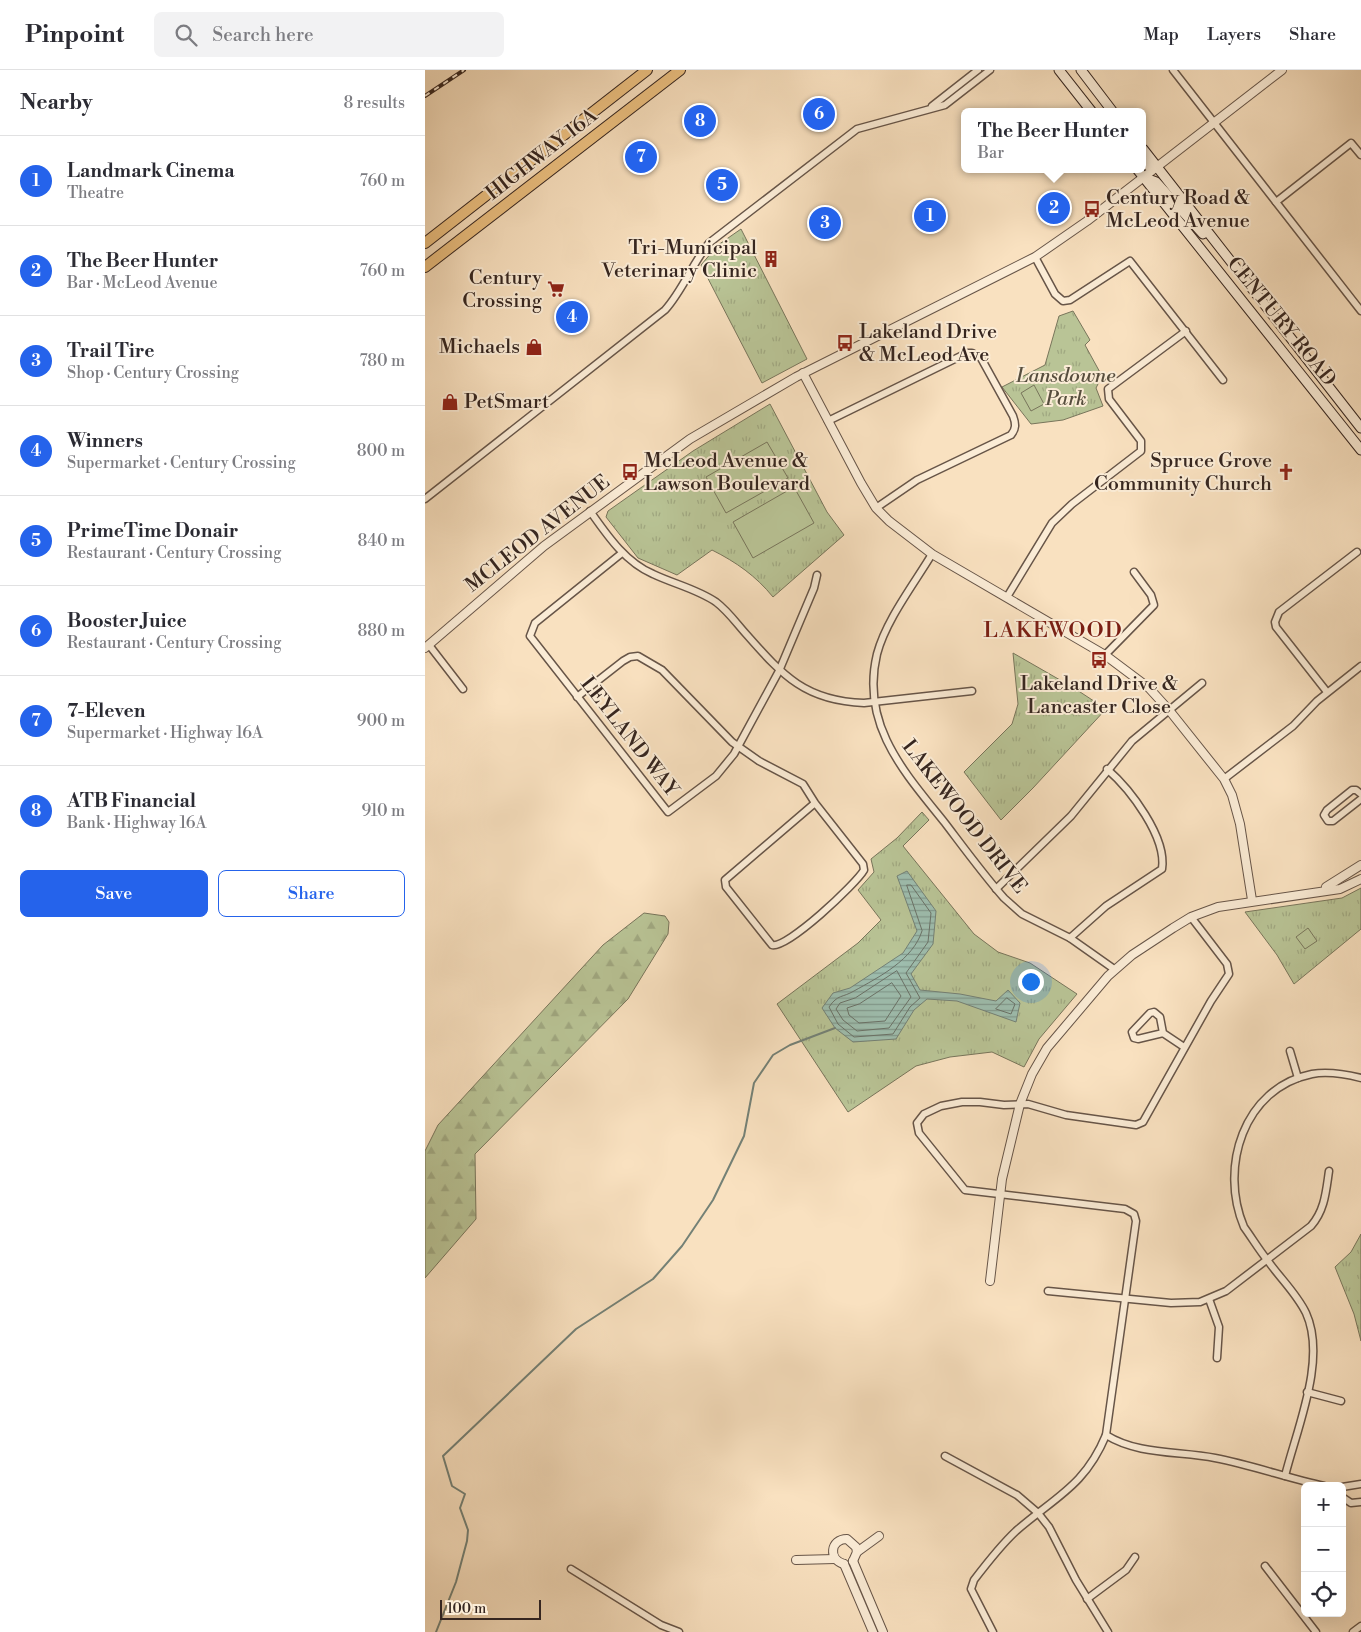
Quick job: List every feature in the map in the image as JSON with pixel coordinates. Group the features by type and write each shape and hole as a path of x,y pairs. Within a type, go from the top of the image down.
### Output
{"main road":[{"name":"HIGHWAY 16A","path":"425,243 647,70"},
{"name":"HIGHWAY 16A","path":"425,268 680,70"},
{"path":"1059,70 1089,108"},
{"path":"1081,70 1110,108"},
{"name":"CENTURY ROAD","path":"1146,153 1361,428"},
{"path":"1146,164 1150,167 1157,167"},
{"name":"CENTURY ROAD","path":"1140,173 1361,450"},
{"path":"1143,177 1152,179 1236,269"}],"street":[{"path":"931,107 978,70"},
{"path":"425,499 665,310 683,287 695,261 709,243 792,178 857,129 945,104 990,70"},
{"path":"1173,70 1361,311"},
{"name":"MCLEOD AVENUE","path":"427,647 521,564 590,511 690,439 803,373 1035,257 1157,167 1282,70"},
{"path":"1276,202 1351,143 1361,155"},
{"path":"1035,257 1055,294 1063,300 1070,300 1130,261 1186,330 1223,380"},
{"path":"1007,597 1040,540 1057,519 1072,504 1141,451 1141,441 1109,399 1107,390 1186,330"},
{"path":"828,421 967,353 981,358 1013,416 1015,426 1011,435 917,480 877,508"},
{"path":"803,373 877,508 900,530 932,554 1105,655 1149,688 1169,710 1224,779 1237,809 1252,900"},
{"path":"590,511 621,553 652,574 690,588 718,604 779,671 824,698 847,702 876,702 972,691"},
{"path":"1327,692 1275,622 1279,612 1357,552"},
{"name":"LEYLAND WAY","path":"621,553 535,623 529,632 533,642 668,812 717,776 739,747 779,671 814,588 817,575"},
{"name":"LAKEWOOD DRIVE","path":"932,554 887,628 878,652 875,669 876,702 883,733 900,766 996,889 1022,914 1070,938 1114,969"},
{"path":"1105,655 1154,605 1151,595 1134,572"},
{"path":"427,647 463,689"},
{"path":"577,698 623,661 637,656 662,670 739,747 803,784 815,803 864,867 861,875 824,911 776,946 772,945 726,887 725,880 815,803"},
{"path":"1224,779 1299,720 1327,692 1361,666"},
{"path":"996,889 1071,816 1107,769 1132,741 1202,683"},
{"path":"1070,938 1106,906 1162,869 1158,846 1149,822 1119,780 1107,769"},
{"path":"1361,794 1356,790 1352,790 1327,810 1325,816 1328,821 1333,820 1361,799"},
{"path":"1319,890 1337,882 1361,865"},
{"path":"990,1281 1000,1195 1007,1156 1020,1104 1032,1074 1047,1048 1114,969 1132,954 1191,917 1218,906 1340,888 1361,879"},
{"path":"993,1632 971,1584 1010,1537 1081,1479 1097,1454 1106,1435 1136,1221 1135,1214 1125,1209 970,1192 960,1187 919,1134 917,1123 924,1114 941,1106 962,1102 1020,1104 1071,1116 1139,1124 1149,1116 1158,1094 1229,974 1227,964 1191,917"},
{"path":"1163,1033 1138,1040 1134,1038 1131,1032 1150,1013 1154,1012 1160,1017 1163,1033 1185,1047"},
{"path":"1290,1051 1298,1078"},
{"path":"1285,1476 1307,1392 1314,1356 1310,1322 1297,1298 1267,1261 1244,1227 1238,1214 1233,1184 1236,1152 1244,1128 1257,1108 1277,1090 1298,1078 1324,1073 1338,1073 1361,1078"},
{"path":"1048,1291 1171,1303 1190,1303 1209,1299 1226,1291 1267,1261 1317,1220 1324,1203 1329,1171"},
{"path":"1209,1299 1219,1327 1217,1358"},
{"path":"1307,1392 1341,1401"},
{"path":"1106,1435 1120,1443 1135,1447 1216,1458 1308,1482"},
{"path":"945,1456 1009,1490 1038,1513 1052,1532 1087,1599 1109,1632"},
{"path":"1346,1486 1361,1484"},
{"path":"1346,1500 1351,1503 1361,1502"},
{"path":"809,1560 832,1550 839,1540 847,1539 853,1542 879,1536 857,1552 853,1561 883,1632"},
{"path":"853,1542 857,1552"},
{"path":"832,1550 835,1559"},
{"path":"1087,1599 1126,1570 1135,1557"},
{"path":"796,1560 835,1559 844,1564 873,1632"},
{"path":"844,1564 853,1561"},
{"path":"1265,1566 1316,1632"},
{"path":"571,1569 661,1625 679,1632"},
{"path":"1353,1632 1361,1626"}],"green space":[{"path":"741,229 807,359 762,383 701,265 718,245"},
{"name":"Lansdowne Park","path":"1073,311 1090,340 1085,345 1102,376 1096,388 1103,406 1063,420 1031,424 1002,387 1045,365 1059,316"},
{"path":"1034,385 1044,404 1031,411 1021,393"},
{"path":"770,404 827,512 844,535 773,597 760,582 745,570 712,550 677,575 638,558 606,517 608,511 693,451"},
{"path":"767,442 788,478 726,513 706,477"},
{"path":"794,487 814,523 753,558 733,522"},
{"path":"1013,653 1106,709 1001,820 964,772 1012,724 1018,704"},
{"path":"922,812 929,820 903,846 974,934 998,952 1030,963 1077,994 1039,1039 1024,1067 992,1052 950,1057 916,1066 848,1112 777,1004 858,943 881,920 858,890 874,872 871,859 897,838"},
{"path":"1361,888 1361,929 1294,984 1277,955 1245,912 1342,898"},
{"path":"644,913 665,916 669,922 668,934 628,999 475,1154 476,1219 425,1278 425,1151 438,1125 603,945"},
{"path":"1308,928 1317,941 1305,949 1296,937"},
{"path":"1361,1234 1361,1341 1354,1314 1335,1267 1351,1252"}],"water":[{"path":"907,871 936,911 933,944 911,974 920,990 960,994 996,1001 1008,990 1020,1003 1016,1022 957,1001 927,999 914,1010 896,1039 853,1042 835,1028 822,1008 833,993 850,988 903,953 917,931 897,876"}],"waterway":[{"path":"436,1632 456,1582 468,1530 460,1508 465,1494 452,1486 443,1456 576,1329 653,1279 682,1246 713,1200 744,1136 754,1083 773,1055 790,1045 835,1028"}],"railway":[{"path":"425,96 464,70"}],"place":[{"name":"Booster Juice","path":"819,114"},
{"name":"ATB Financial","path":"700,121"},
{"name":"7-Eleven","path":"641,157"},
{"name":"PrimeTime Donair","path":"722,185"},
{"name":"The Beer Hunter","path":"1054,208"},
{"name":"Century Road & McLeod Avenue","path":"1092,209"},
{"name":"Landmark Cinema","path":"930,216"},
{"name":"Trail Tire","path":"825,223"},
{"name":"Tri-Municipal Veterinary Clinic","path":"771,259"},
{"name":"Century Crossing","path":"556,289"},
{"name":"Winners","path":"572,317"},
{"name":"Lakeland Drive & McLeod Ave","path":"845,343"},
{"name":"Michaels","path":"534,347"},
{"name":"PetSmart","path":"450,402"},
{"name":"McLeod Avenue & Lawson Boulevard","path":"630,472"},
{"name":"Spruce Grove Community Church","path":"1286,472"},
{"name":"Lakeland Drive & Lancaster Close","path":"1099,660"}],"district":[{"name":"LAKEWOOD","path":"1053,630"}]}
